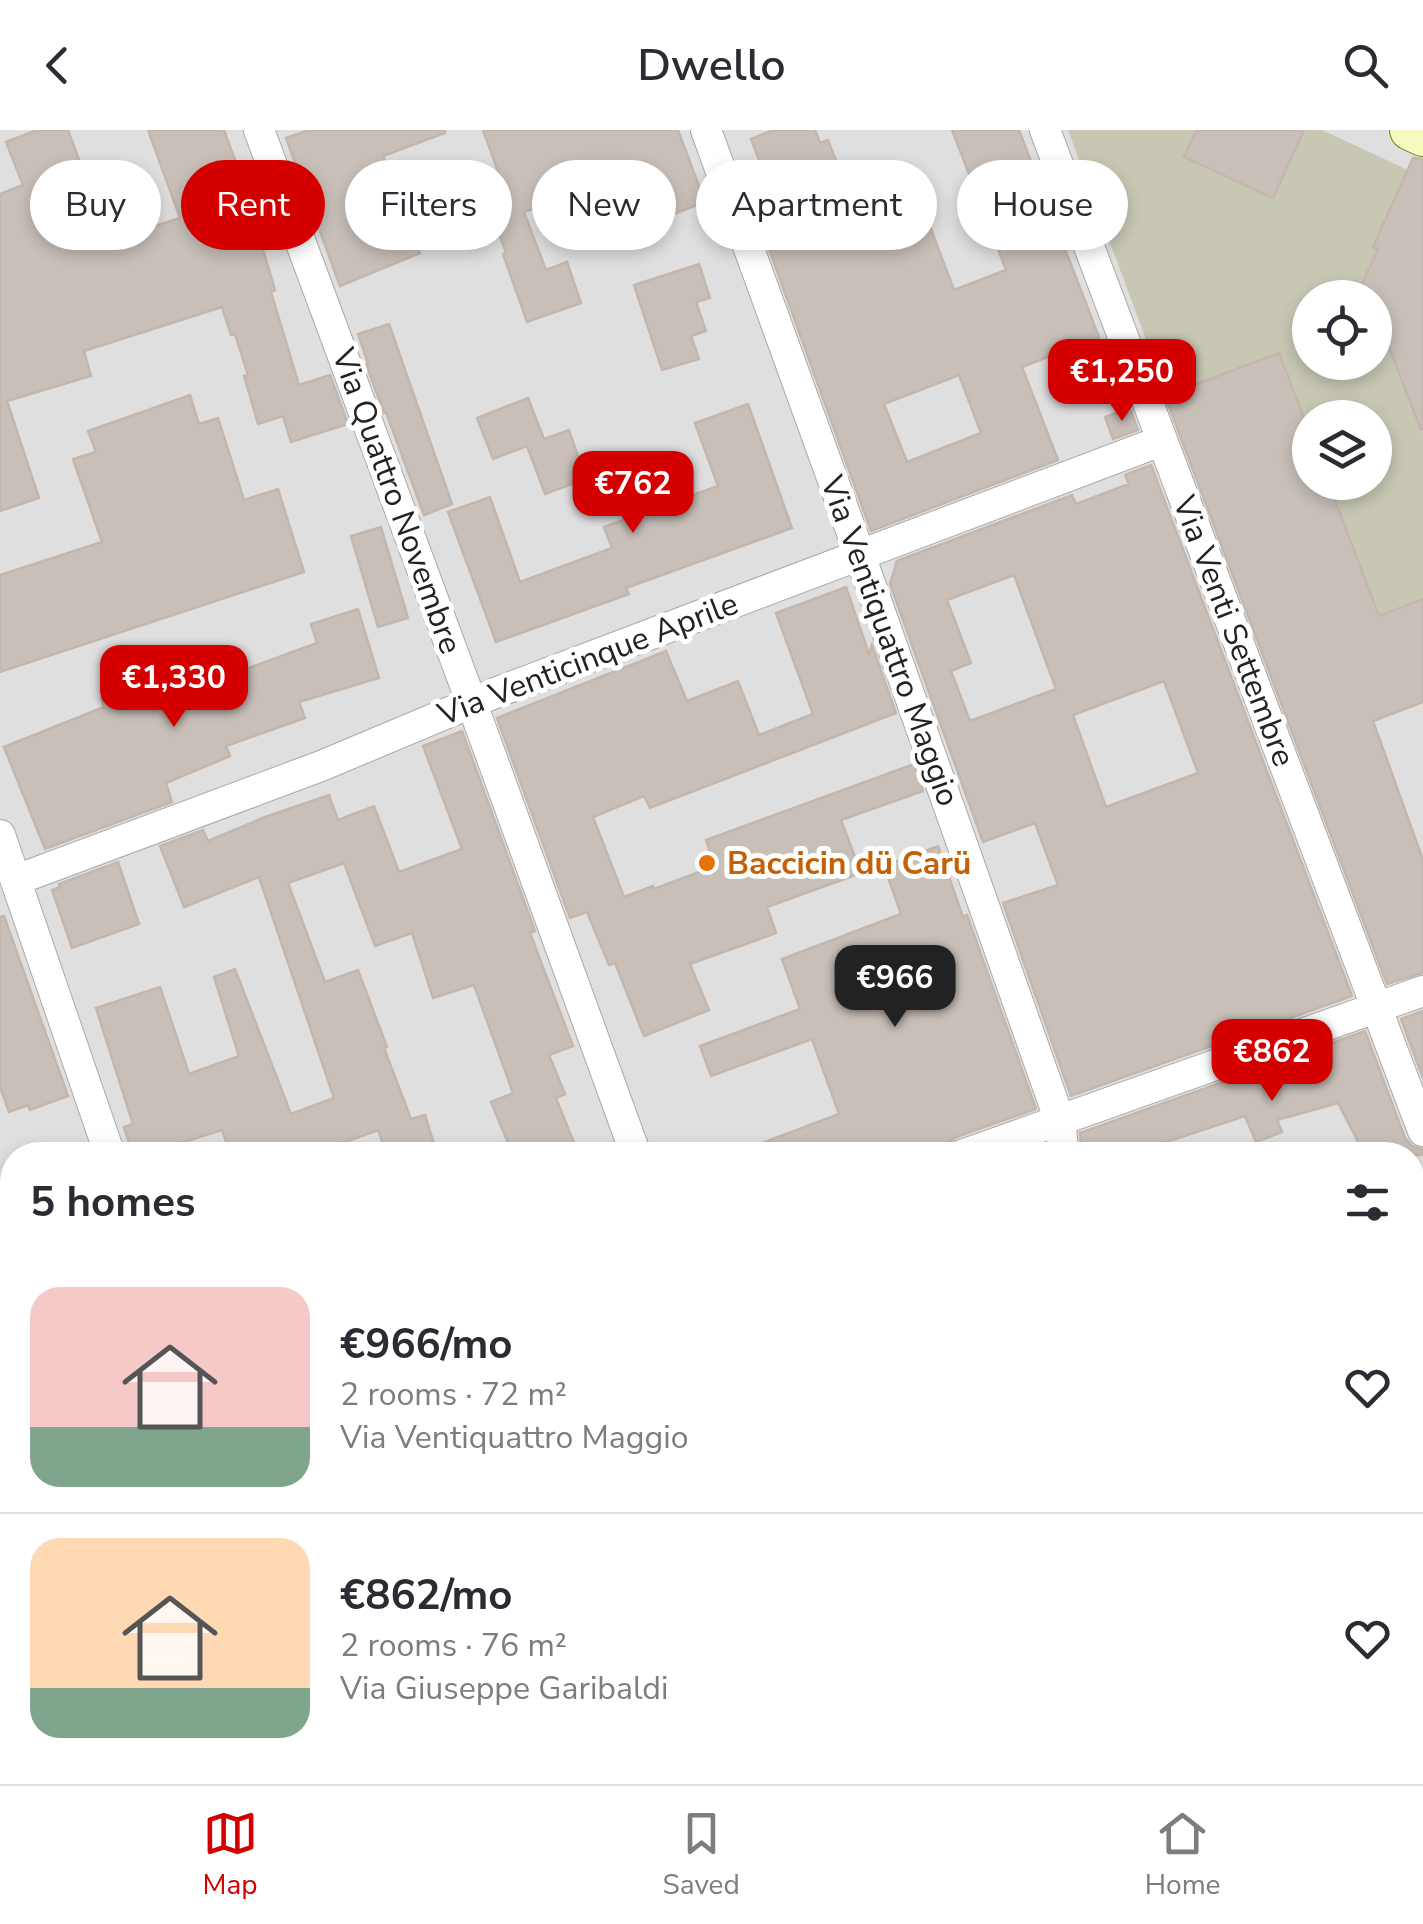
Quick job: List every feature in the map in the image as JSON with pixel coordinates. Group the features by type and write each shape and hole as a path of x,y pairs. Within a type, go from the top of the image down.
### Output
{"main road":[{"path":"1410,130 1423,136"}],"street":[{"name":"Via Quattro Novembre","path":"259,130 631,1142"},
{"name":"Via Ventiquattro Maggio","path":"706,130 1060,1120 1063,1142"},
{"name":"Via Venti Settembre","path":"1045,130 1423,1131"},
{"name":"Via Venticinque Aprile","path":"16,880 1162,441"},
{"path":"0,835 106,1142"},
{"path":"998,1142 1423,991"}],"shaded area":[{"path":"0,130 1423,130 1423,1142 0,1142"},
{"path":"1068,130 1322,130 1423,177 1386,280 1292,280 1292,380 1392,380 1392,346 1423,433 1423,599 1265,659 1113,250 1128,250 1128,160 1079,160"}],"building":[{"path":"37,130 68,130 79,160 30,160 30,250 161,250 161,224 180,218 148,130 224,130 235,160 181,160 181,250 263,250 275,290 271,292 299,385 330,375 348,424 291,442 283,416 258,424 244,376 248,375 222,307 84,351 91,376 7,401 39,498 0,511 0,194 23,185 6,142"},
{"path":"309,130 445,130 383,156 385,160 345,160 345,250 420,253 340,286 325,245 325,160 294,160 286,138"},
{"path":"483,130 678,130 696,178 696,205 676,213 676,160 532,160 532,209 524,212 532,233 532,250 538,250 546,270 567,262 581,303 527,322 503,254 512,250 512,160 494,160"},
{"path":"774,130 815,130 820,143 828,140 836,160 759,160 751,139"},
{"path":"952,130 1019,130 1031,160 964,160"},
{"path":"1197,130 1304,130 1273,198 1184,157"},
{"path":"1413,158 1423,159 1421,430 1392,355 1392,280 1364,280 1378,249 1373,247"},
{"path":"937,245 954,290 1006,270 998,250 1065,250 1099,337 1022,367 1058,460 871,531 769,250 937,250","holes":["959,375 981,433 907,462 884,404"]},
{"path":"699,264 710,298 696,302 706,331 691,336 699,359 662,370 634,285"},
{"path":"389,324 452,504 424,515 358,334"},
{"path":"1279,353 1297,400 1292,400 1292,500 1335,500 1379,616 1423,599 1423,702 1373,721 1423,860 1423,973 1387,984 1165,396"},
{"path":"190,395 199,424 218,418 244,500 278,489 304,572 0,672 0,575 102,542 73,459 96,452 88,431"},
{"path":"528,398 544,439 569,430 586,479 545,494 527,446 493,459 477,418"},
{"path":"748,404 792,528 626,588 629,594 496,642 448,512 490,497 520,582 612,548 604,527 718,486 695,423"},
{"path":"1130,408 1138,430 1113,439 1105,417"},
{"path":"1151,465 1352,996 1071,1096 1003,903 1058,885 1035,823 983,842 890,584 897,561 1072,495 1076,504 1129,484 1125,475","holes":["1014,575 1056,689 970,721 951,671 971,663 947,600","1164,681 1198,773 1106,807 1073,715"]},
{"path":"381,527 408,618 378,627 351,536"},
{"path":"846,587 869,654 872,645 896,713 650,808 644,796 593,817 624,897 715,866 706,840 914,764 923,791 841,820 861,873 767,907 776,933 690,964 709,1010 644,1036 615,963 609,965 587,912 570,918 497,718 666,651 687,701 738,681 759,735 813,714 776,613"},
{"path":"358,609 379,678 299,702 305,718 226,746 230,756 166,783 172,802 45,849 4,747 104,707 101,698 203,652 213,681 317,643 311,624"},
{"path":"462,731 535,931 530,933 573,1046 549,1055 565,1094 556,1098 574,1142 508,1142 491,1102 513,1093 474,985 433,998 412,933 375,946 344,863 288,883 325,982 358,970 411,1119 425,1115 433,1142 382,1142 378,1130 345,1142 226,1142 222,1130 184,1142 129,1142 124,1127 133,1124 96,1008 160,987 189,1074 239,1056 214,977 235,969 291,1114 334,1098 259,877 184,907 160,846 203,830 208,841 329,795 338,820 374,806 399,872 462,849 423,746"},
{"path":"938,846 963,917 967,915 1036,1109 950,1142 765,1142 839,1114 812,1039 711,1076 700,1046 800,1009 782,959 901,914 884,866"},
{"path":"118,862 139,924 72,948 52,890"},
{"path":"4,916 68,1096 30,1110 28,1105 9,1112 0,1087 0,917"},
{"path":"1423,1011 1423,1078 1401,1019"},
{"path":"1365,1031 1408,1142 1358,1142 1338,1103 1277,1120 1282,1132 1256,1142 1245,1116 1166,1142 1081,1142 1080,1133"}],"place":[{"name":"Baccicin dü Carü","path":"707,863"}]}
